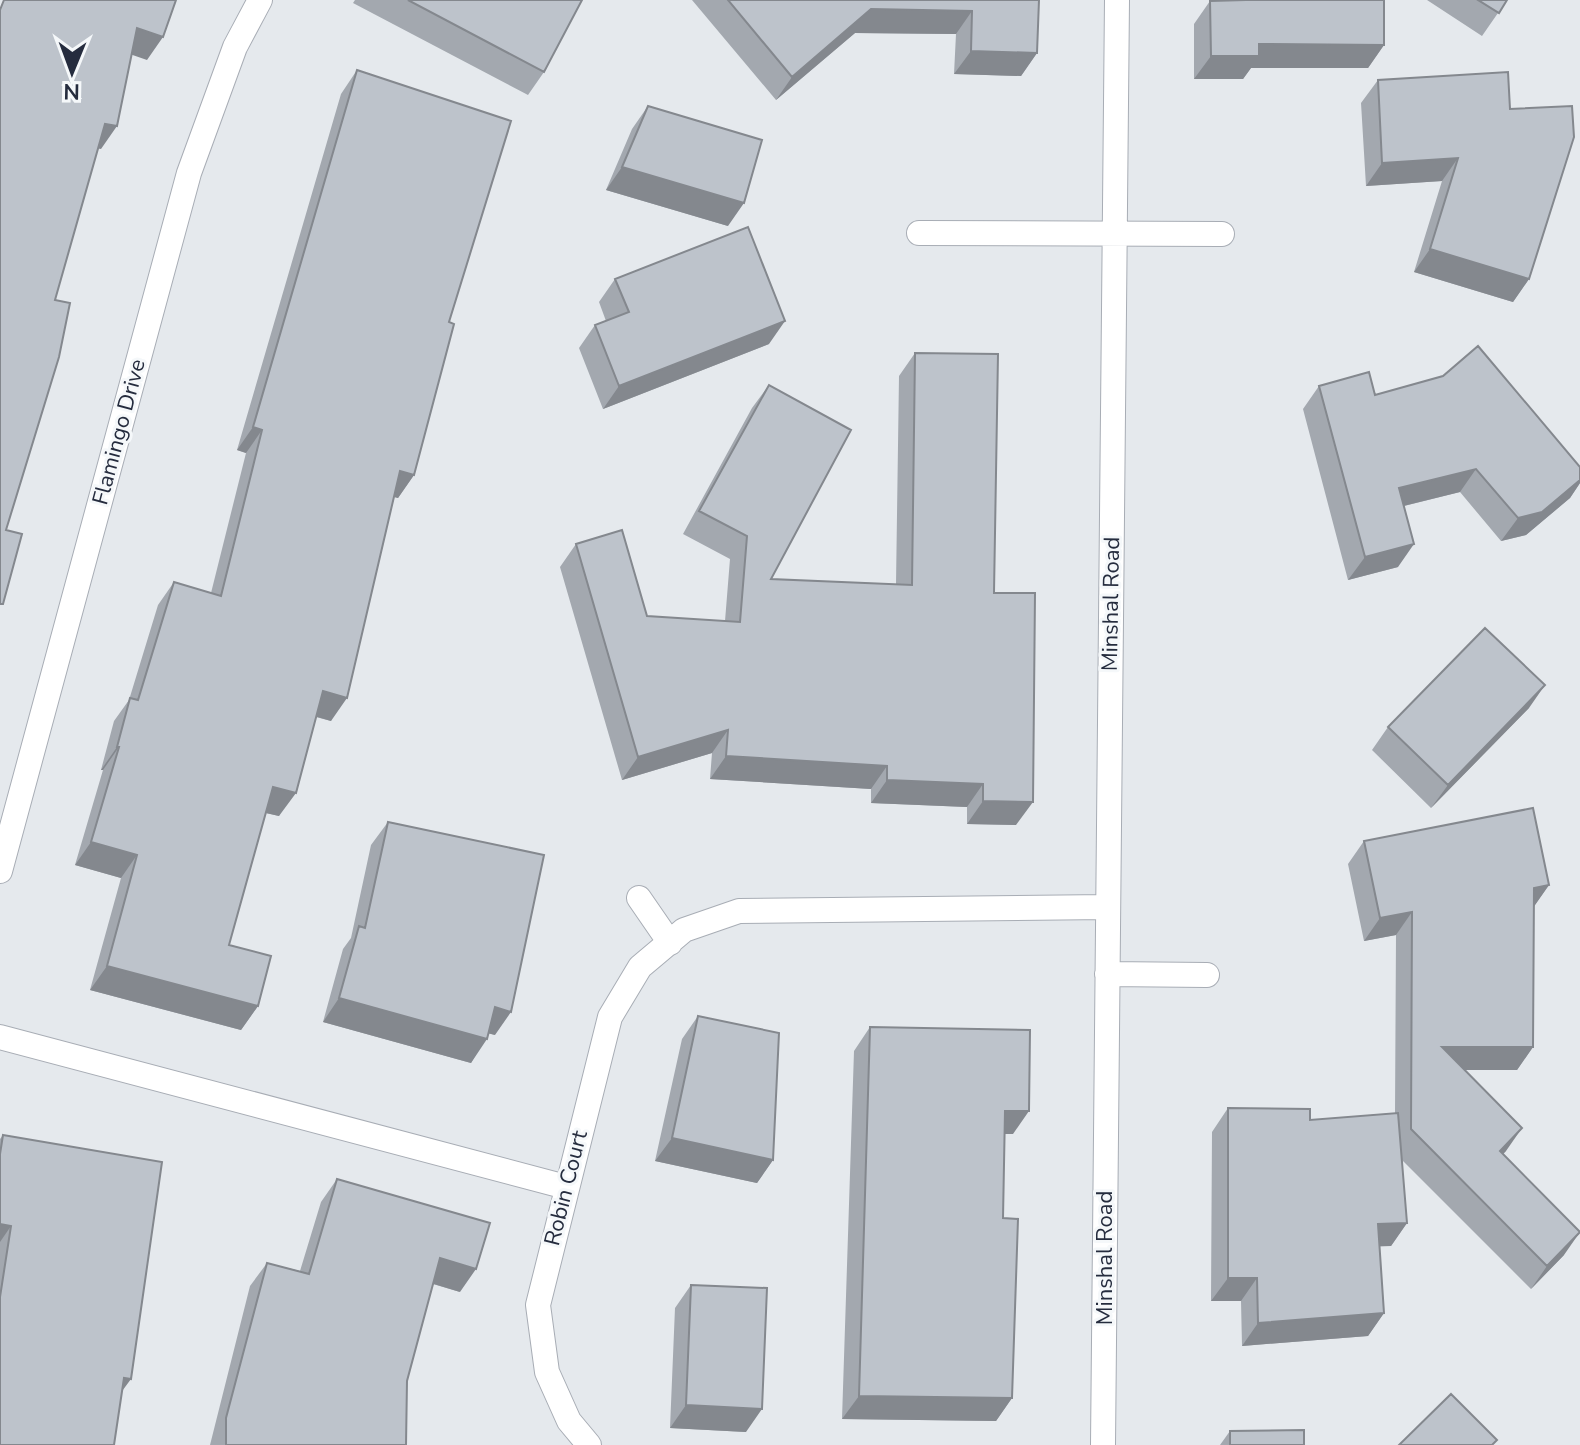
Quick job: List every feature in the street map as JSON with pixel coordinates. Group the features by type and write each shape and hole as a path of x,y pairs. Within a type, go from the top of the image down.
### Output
{"street":[{"name":"Flamingo Drive","path":"0,871 189,173 235,47 260,0"},
{"name":"Minshal Road","path":"1103,1445 1117,0"},
{"path":"919,233 1222,234"},
{"path":"639,898 670,943"},
{"name":"Robin Court","path":"589,1445 569,1421 547,1372 538,1305 610,1017 640,967 684,930 739,911 1107,907"},
{"path":"1107,974 1207,975"},
{"path":"0,1037 566,1187"}],"building":[{"path":"4,0 176,0 163,37 137,28 117,126 105,124 55,300 70,303 59,357 6,530 22,534 3,604 0,604 0,10"},
{"path":"408,0 582,0 544,72"},
{"path":"728,0 1039,0 1037,53 971,51 972,11 871,9 792,77"},
{"path":"1384,0 1384,45 1259,44 1259,56 1211,56 1210,1"},
{"path":"1478,0 1507,0 1499,13"},
{"path":"357,70 511,121 449,322 454,324 414,475 400,471 347,698 323,691 296,793 273,787 229,945 271,956 258,1006 107,966 137,855 91,842 130,698 138,700 174,582 221,596 262,430 253,427"},
{"path":"1508,72 1510,109 1572,106 1574,137 1529,279 1430,249 1458,158 1382,163 1378,80"},
{"path":"648,106 762,140 744,203 622,167"},
{"path":"748,227 785,321 619,386 595,325 629,312 615,279"},
{"path":"1478,346 1580,467 1580,480 1542,512 1518,518 1476,469 1399,488 1414,544 1365,557 1319,386 1369,372 1375,395 1443,376"},
{"path":"915,353 998,354 994,593 1035,593 1033,802 983,801 983,784 887,780 887,766 726,756 728,730 638,757 576,544 622,530 647,616 740,622 747,536 699,511 769,385 851,430 771,579 912,585"},
{"path":"1485,628 1545,685 1448,785 1388,727"},
{"path":"1533,808 1549,885 1534,888 1533,1047 1442,1047 1522,1128 1500,1151 1580,1232 1547,1266 1411,1129 1412,912 1380,918 1364,841"},
{"path":"388,822 544,855 511,1012 495,1007 487,1039 339,998 359,926 365,928"},
{"path":"698,1016 779,1033 773,1160 672,1138"},
{"path":"870,1027 1030,1030 1029,1111 1005,1111 1003,1218 1018,1219 1012,1398 859,1396"},
{"path":"1228,1108 1310,1109 1310,1120 1398,1113 1407,1223 1378,1224 1384,1313 1258,1323 1257,1278 1228,1278"},
{"path":"3,1135 162,1162 131,1379 124,1378 114,1445 0,1445 0,1297 11,1226 0,1224"},
{"path":"337,1179 490,1223 476,1269 440,1258 407,1381 406,1445 226,1445 226,1418 267,1263 309,1274"},
{"path":"691,1285 767,1288 762,1409 686,1405"},
{"path":"1451,1394 1497,1440 1492,1445 1399,1445"},
{"path":"1304,1430 1304,1445 1230,1445 1230,1431"}]}
